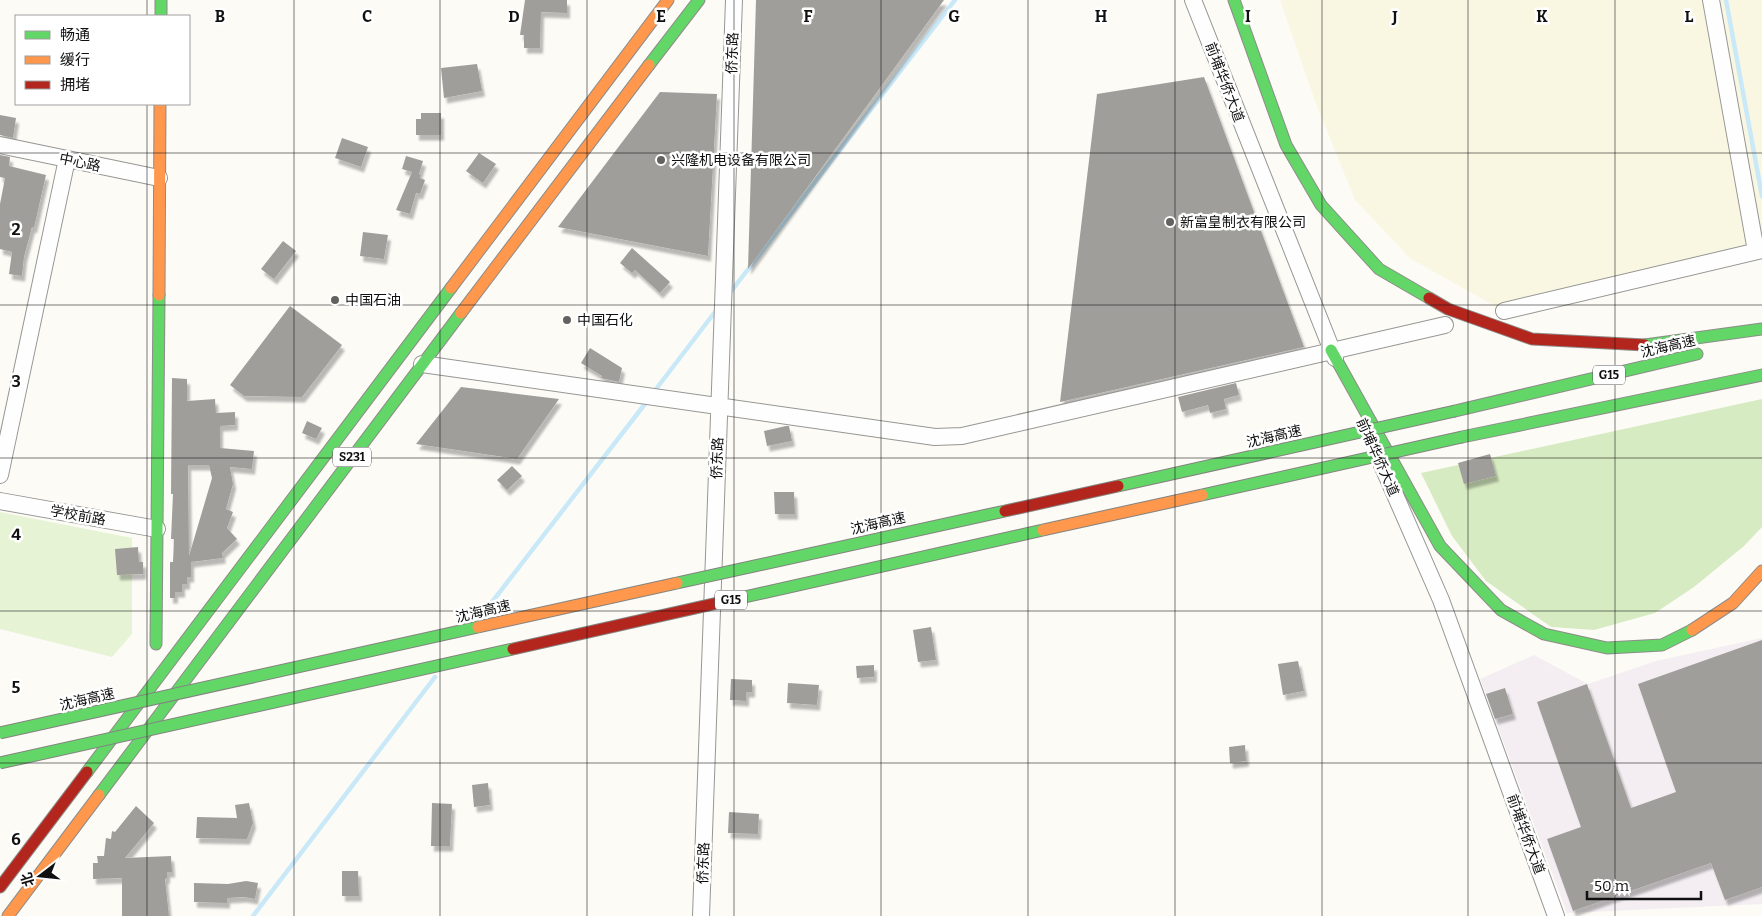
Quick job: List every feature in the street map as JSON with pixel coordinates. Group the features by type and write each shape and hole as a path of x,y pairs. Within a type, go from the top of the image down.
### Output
{"main road":[{"path":"161,0 161,15"},
{"name":"S231","path":"0,887 668,0"},
{"name":"S231","path":"8,916 422,364 699,0"},
{"path":"1234,0 1286,145 1322,205 1379,269 1448,309 1532,339 1641,346 1762,329"},
{"path":"156,644 160,105"},
{"path":"1743,344 1762,339"},
{"path":"1331,350 1440,546 1501,610 1544,634 1607,648 1662,645 1700,626 1732,603 1762,571"},
{"name":"沈海高速","path":"0,733 1455,411 1704,352"},
{"name":"G15","path":"0,763 1462,437 1762,375"}],"street":[{"name":"侨东路","path":"701,916 734,0"},
{"name":"前埔华侨大道","path":"1193,0 1331,350 1441,600 1556,916"},
{"path":"1504,310 1759,251 1711,0"},
{"name":"中心路","path":"0,145 160,178"},
{"path":"0,475 66,159"},
{"path":"422,364 935,437 962,436 1445,324"},
{"name":"学校前路","path":"0,501 157,529"}],"shaded area":[{"path":"1280,0 1762,0 1762,253 1504,311 1411,259 1355,200 1315,101"},
{"path":"1762,638 1762,904 1567,913 1480,679 1534,655 1588,684 1656,661"}],"green space":[{"path":"1762,399 1762,527 1744,546 1694,587 1655,613 1594,630 1551,627 1486,581 1452,536 1421,473"},
{"path":"0,512 132,538 132,634 112,657 0,629"}],"building":[{"path":"525,0 567,0 567,13 541,12 540,48 524,48 524,35 520,35"},
{"path":"756,0 944,0 748,269"},
{"path":"477,64 482,91 444,98 441,68"},
{"name":"新富皇制衣有限公司","path":"1204,77 1304,347 1060,402 1097,94"},
{"name":"兴隆机电设备有限公司","path":"660,92 717,94 708,256 558,227"},
{"path":"421,113 441,113 441,135 416,135 416,119 421,119"},
{"path":"0,115 16,118 13,138 0,135"},
{"path":"342,138 368,147 361,167 335,158"},
{"path":"479,153 496,164 483,183 466,171"},
{"path":"0,155 10,157 9,166 46,175 34,228 32,227 24,257 22,276 9,274 12,252 0,249 0,204 5,178 0,177"},
{"path":"406,156 423,161 419,174 421,175 420,178 425,180 420,194 416,193 410,214 396,210 412,172 402,169"},
{"path":"363,232 388,235 384,259 360,256"},
{"path":"283,241 296,251 274,279 261,269"},
{"path":"632,248 670,282 660,293 635,270 632,273 620,263"},
{"path":"290,306 342,345 302,397 244,396 230,385"},
{"path":"590,348 622,368 619,382 601,378 602,376 581,363"},
{"path":"172,378 187,379 187,401 215,399 216,413 235,412 235,425 220,426 220,448 254,451 252,469 230,467 233,484 226,509 233,512 227,528 237,539 222,553 223,558 191,562 191,577 187,577 187,584 182,584 182,592 175,592 175,598 170,598 170,562 173,562 174,539 171,539 173,494 171,494","holes":["188,465 209,465 212,478 189,556"]},
{"path":"1236,383 1239,395 1224,399 1226,409 1210,413 1208,405 1182,412 1178,397"},
{"path":"461,387 559,399 517,459 416,444"},
{"path":"307,421 322,428 316,439 302,433"},
{"path":"789,426 792,441 767,446 764,431"},
{"path":"1490,454 1496,476 1464,484 1458,463"},
{"path":"512,466 522,476 507,490 497,480"},
{"path":"774,492 794,492 795,514 775,514"},
{"path":"138,547 139,562 143,562 143,574 117,575 115,549"},
{"path":"931,627 936,660 918,662 913,630"},
{"path":"1762,640 1762,887 1725,900 1711,863 1573,911 1547,839 1581,827 1537,702 1587,684 1631,808 1676,792 1638,684"},
{"path":"1298,661 1304,691 1283,695 1278,664"},
{"path":"874,665 874,677 857,678 856,666"},
{"path":"731,679 752,680 752,692 746,692 746,701 730,700"},
{"path":"788,683 819,685 817,705 787,703"},
{"path":"1505,688 1513,714 1495,719 1486,694"},
{"path":"1245,745 1246,761 1230,763 1229,747"},
{"path":"488,783 490,805 474,807 472,785"},
{"path":"249,803 253,823 247,839 196,838 197,817 237,818 235,805"},
{"path":"432,803 452,804 450,846 431,846"},
{"path":"136,806 154,823 125,858 171,856 172,872 167,872 167,878 165,879 169,916 122,916 122,878 93,879 93,863 98,863 97,856 104,856 106,838 111,839 112,831 115,832"},
{"path":"729,812 759,814 758,834 728,833"},
{"path":"342,871 358,871 359,896 342,896"},
{"path":"246,881 258,883 255,899 244,897 227,898 227,903 194,902 194,883 228,884"}],"waterway":[{"path":"729,294 955,0"},
{"path":"1726,0 1762,196"},
{"path":"653,393 718,308"},
{"path":"482,615 648,400"},
{"path":"253,916 435,677"}],"traffic: fast":[{"path":"161,0 161,15"},
{"path":"649,65 699,0"},
{"path":"1234,0 1286,145 1321,205 1379,269 1429,298"},
{"path":"87,772 451,288"},
{"path":"156,644 159,295"},
{"path":"99,795 461,313"},
{"path":"1645,345 1762,329"},
{"path":"1331,350 1440,546 1501,610 1544,634 1607,648 1662,645 1692,630"},
{"path":"1455,411 1697,354"},
{"path":"1462,437 1762,375"},
{"path":"1118,486 1455,411"},
{"path":"1202,495 1462,437"},
{"path":"677,583 1005,511"},
{"path":"740,598 1043,530"},
{"path":"0,733 478,627"},
{"path":"0,763 513,649"}],"traffic: slow":[{"path":"451,288 668,0"},
{"path":"461,313 649,65"},
{"path":"159,295 160,105"},
{"path":"1043,530 1202,495"},
{"path":"1692,630 1733,603 1762,571"},
{"path":"478,627 677,583"},
{"path":"8,916 99,795"}],"traffic: jam":[{"path":"1429,298 1448,309 1532,339 1645,345"},
{"path":"1005,511 1118,486"},
{"path":"513,649 740,598"},
{"path":"0,887 87,772"}],"place":[{"name":"兴隆机电设备有限公司","path":"661,160"},
{"name":"新富皇制衣有限公司","path":"1170,222"},
{"name":"中国石油","path":"335,300"},
{"name":"中国石化","path":"567,320"}]}
